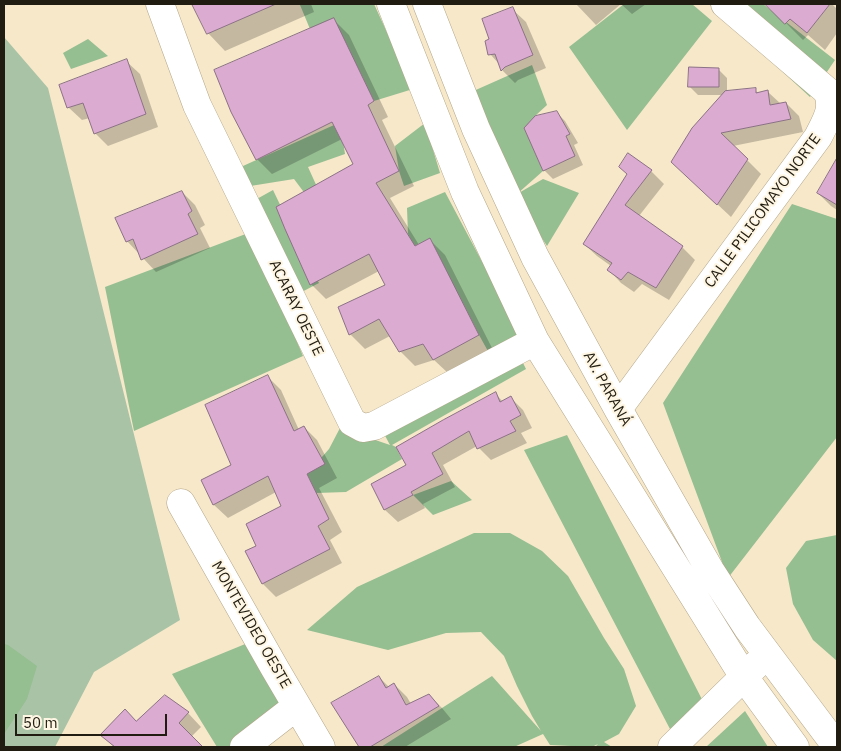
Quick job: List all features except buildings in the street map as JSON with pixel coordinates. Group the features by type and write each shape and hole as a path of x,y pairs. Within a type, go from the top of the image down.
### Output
{"street":[{"name":"ACARAY OESTE","path":"160,4 197,105 352,422 364,428 374,426 535,340"},
{"path":"391,4 465,192 535,340 744,677 795,747"},
{"name":"AV. PARANÁ","path":"427,4 476,129 535,257 618,409 710,570 747,627 837,747"},
{"name":"CALLE PILICOMAYO NORTE","path":"618,409 818,137 834,105 827,91 725,4"},
{"path":"408,48 439,34"},
{"name":"MONTEVIDEO OESTE","path":"181,503 321,747"},
{"path":"672,747 768,654"},
{"path":"244,747 297,706"}],"green space":[{"path":"301,4 374,4 413,89 374,101 334,19 310,29"},
{"path":"624,4 692,4 712,21 627,130 569,47"},
{"path":"709,4 763,4 835,60 810,97"},
{"path":"4,37 48,88 180,620 94,672 55,747 4,747"},
{"path":"88,39 108,56 71,69 63,53"},
{"path":"532,65 547,105 525,128 543,171 517,194 543,179 579,193 547,246 515,197 469,93"},
{"path":"354,116 343,141 345,154 308,167 318,189 306,195 294,179 244,187 243,166"},
{"path":"425,123 440,173 404,186 399,171 395,146"},
{"path":"273,190 319,283 296,295 255,200"},
{"path":"445,192 521,335 489,353 430,239 414,246 408,234 407,208"},
{"path":"792,204 837,219 837,437 728,578 663,403"},
{"path":"251,232 303,356 134,431 105,287"},
{"path":"519,355 526,369 392,445 396,447 402,459 346,492 316,493 307,474 329,449 340,428 390,445 382,430"},
{"path":"567,435 712,719 670,729 524,450"},
{"path":"451,481 472,500 433,515 413,495"},
{"path":"474,533 510,533 542,551 568,576 624,669 636,706 619,734 604,742 612,747 595,747 598,744 592,747 550,745 543,734 514,747 381,747 492,676 541,731 517,686 504,656 481,632 446,633 388,650 307,630 357,587"},
{"path":"837,535 837,661 813,640 793,604 786,568 806,541"},
{"path":"255,640 291,704 236,747 217,747 172,674"},
{"path":"4,644 37,666 27,699 4,734"},
{"path":"745,711 768,747 706,747"}]}
